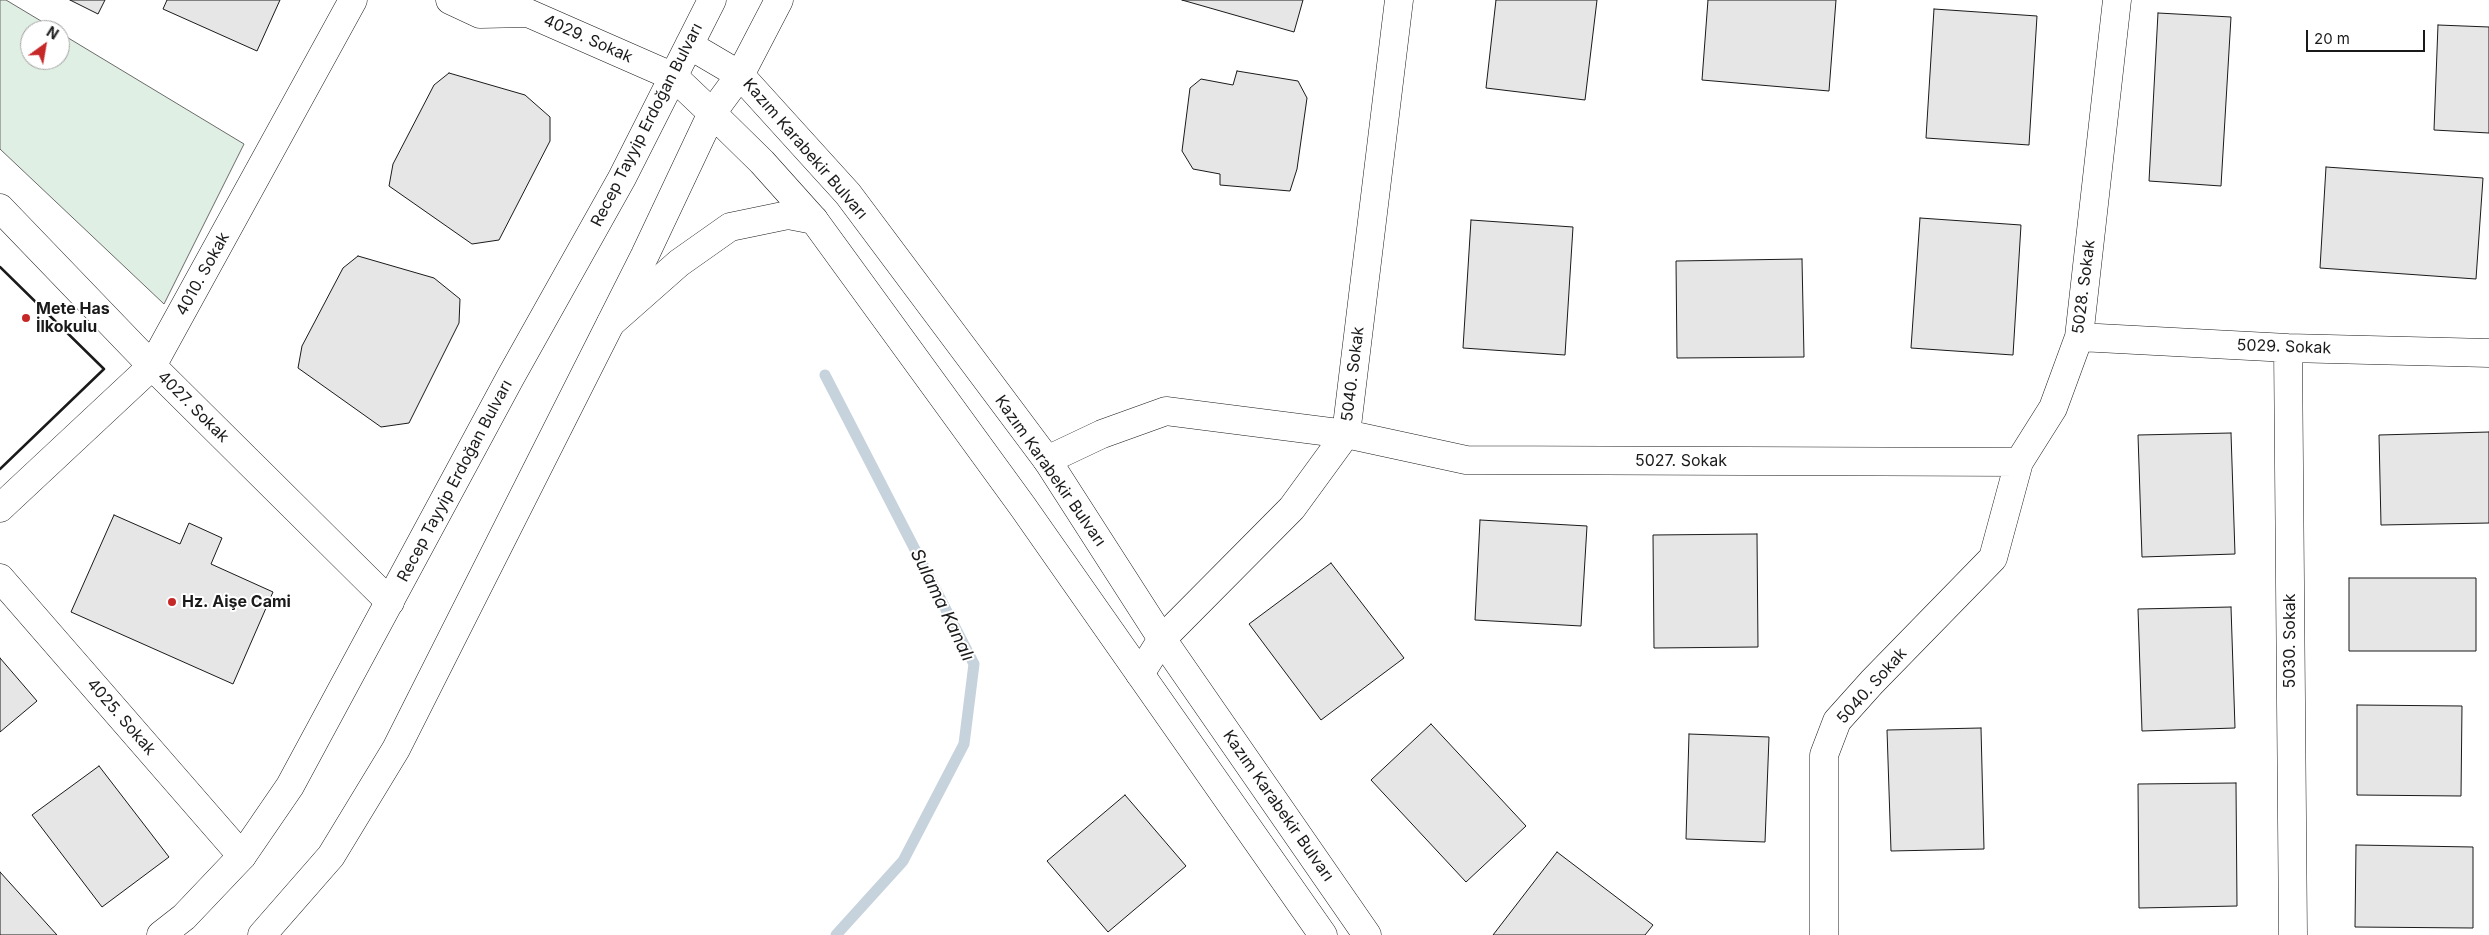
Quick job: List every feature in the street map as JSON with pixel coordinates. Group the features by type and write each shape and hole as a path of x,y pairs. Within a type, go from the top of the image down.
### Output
{"street":[{"name":"4010. Sokak","path":"0,508 152,366 353,0"},
{"name":"4029. Sokak","path":"450,0 480,14 529,7 674,77 712,113"},
{"name":"Recep Tayyip Erdoğan Bulvarı","path":"161,935 184,917 242,856 290,786 510,378 622,178 712,0"},
{"path":"262,935 277,921 331,856 396,749 610,324 712,113 740,75 779,0"},
{"name":"5040. Sokak","path":"1140,674 1162,639 1292,508 1346,434 1398,0"},
{"name":"5028. Sokak","path":"1993,558 2019,462 2053,408 2079,337 2117,0"},
{"name":"Kazım Karabekir Bulvarı","path":"689,45 740,75 848,194 1047,460 1162,639 1367,935"},
{"path":"712,113 762,162 814,220 1023,507 1323,935"},
{"name":"4027. Sokak","path":"0,208 152,366 390,602"},
{"path":"610,324 679,263 730,227 788,215 814,220"},
{"name":"5029. Sokak","path":"2079,337 2288,348 2489,353"},
{"name":"5030. Sokak","path":"2288,348 2293,935"},
{"name":"5027. Sokak","path":"1047,460 1102,434 1166,411 1346,434 1466,460 2019,462"},
{"name":"5040. Sokak","path":"1824,935 1824,755 1838,721 1872,682 1993,558"},
{"name":"4025. Sokak","path":"0,578 242,856"}],"green space":[{"path":"0,0 6,0 39,20 20,20 20,70 70,70 70,39 244,144 164,304 0,149"}],"building":[{"path":"70,0 105,0 98,14"},
{"path":"167,0 280,0 257,51 163,9"},
{"path":"1182,0 1303,0 1294,32"},
{"path":"1496,0 1597,0 1585,100 1486,88"},
{"path":"1708,0 1836,0 1829,91 1702,80"},
{"path":"1934,9 2037,16 2029,145 1926,138"},
{"path":"2158,13 2231,17 2221,186 2149,181"},
{"path":"2438,25 2489,27 2489,133 2434,130"},
{"path":"1237,71 1298,81 1307,98 1297,169 1290,191 1220,185 1220,174 1193,169 1182,151 1190,88 1201,79 1233,85"},
{"path":"449,73 525,95 550,117 550,141 499,240 472,244 389,186 393,164 434,85"},
{"path":"2326,167 2483,178 2476,279 2320,268"},
{"path":"1920,218 2021,225 2013,355 1911,348"},
{"path":"1471,220 1573,227 1565,355 1463,348"},
{"path":"358,256 434,278 460,299 459,323 409,423 381,427 298,368 302,346 343,268"},
{"path":"1802,259 1804,357 1677,358 1676,261"},
{"path":"2489,432 2489,523 2381,525 2379,435"},
{"path":"2231,433 2235,554 2142,557 2138,435"},
{"name":"Hz. Aişe Cami","path":"114,515 180,544 189,523 222,538 211,564 273,592 233,684 71,612"},
{"path":"1480,520 1587,526 1581,626 1475,620"},
{"path":"1757,534 1758,647 1654,648 1653,535"},
{"path":"1331,563 1404,658 1321,720 1249,624"},
{"path":"2349,578 2476,578 2476,651 2349,651"},
{"path":"2231,607 2235,728 2142,731 2138,609"},
{"path":"0,658 37,701 0,732"},
{"path":"2357,705 2462,706 2461,796 2357,795"},
{"path":"1431,724 1526,826 1466,882 1371,780"},
{"path":"1981,728 1984,849 1891,851 1887,730"},
{"path":"1689,734 1769,737 1765,842 1686,839"},
{"path":"99,766 169,857 102,907 32,815"},
{"path":"2236,783 2237,906 2139,908 2138,784"},
{"path":"1125,795 1186,866 1108,932 1047,861"},
{"path":"2356,845 2473,847 2473,928 2355,927"},
{"path":"1557,852 1653,925 1645,935 1493,935"},
{"path":"0,872 57,935 0,935"}],"waterway":[{"name":"Sulama Kanalı","path":"825,375 974,664 964,744 903,861 836,935"}],"wall":[{"path":"0,267 104,369 0,469"}],"place":[{"name":"Mete Has İlkokulu","path":"26,318"},
{"name":"Hz. Aişe Cami","path":"172,602"}]}
